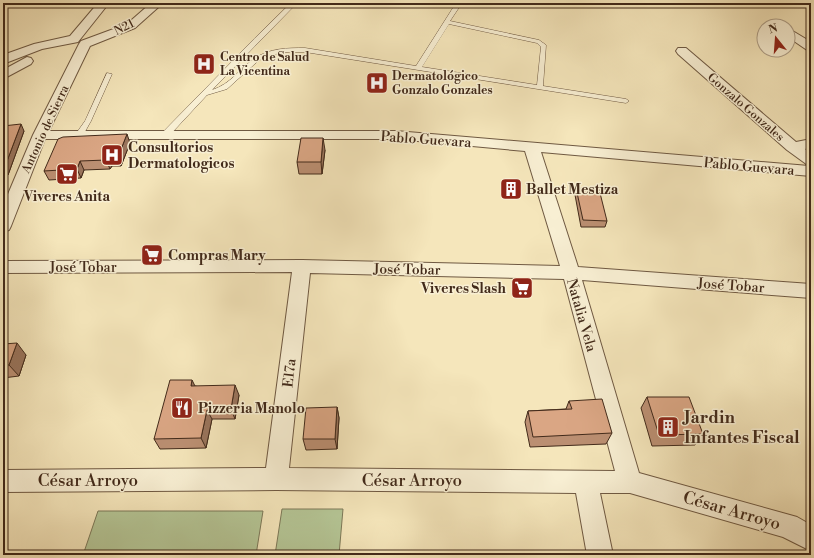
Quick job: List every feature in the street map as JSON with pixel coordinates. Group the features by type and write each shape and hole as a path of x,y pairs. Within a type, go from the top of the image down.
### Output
{"street":[{"name":"Antonio de Sierra","path":"3,226 79,42 104,3"},
{"name":"N21","path":"3,60 21,51 47,44 79,42 131,26 158,3"},
{"path":"796,37 811,47"},
{"path":"3,74 36,55 47,44"},
{"name":"Gonzalo Gonzales","path":"682,51 811,162"},
{"path":"3,64 19,65"},
{"name":"Pablo Guevara","path":"40,135 396,135 811,171"},
{"name":"Pablo Guevara","path":"792,147 811,143"},
{"name":"Natalia Vela","path":"532,148 571,273 630,482"},
{"name":"José Tobar","path":"3,267 302,266 571,273 811,292"},
{"name":"E17a","path":"276,479 302,266"},
{"name":"César Arroyo","path":"3,481 276,479 586,480 630,482 788,526 811,539"},
{"path":"586,480 600,555"}],"lane":[{"path":"165,135 256,40 294,3"},
{"path":"418,68 459,3"},
{"path":"447,22 539,42 544,46 540,88"},
{"path":"204,94 225,88 256,60 267,54 288,50 305,50 626,101"},
{"path":"79,135 88,121 109,74"}],"green space":[{"path":"282,509 343,509 339,555 275,555"},
{"path":"98,511 263,511 256,555 83,555"}],"building":[{"path":"21,124 4,169 3,169 3,126"},
{"path":"127,134 118,157 108,157 106,160 80,161 77,169 44,171 58,139 63,137"},
{"path":"301,138 323,138 321,162 297,162"},
{"path":"576,188 599,189 607,221 583,220"},
{"path":"17,343 9,365 3,365 3,344"},
{"path":"170,380 192,380 191,386 235,385 231,409 207,410 201,438 154,439"},
{"path":"647,397 689,397 703,434 659,435"},
{"path":"602,399 612,433 533,437 528,411 572,409 569,401"},
{"path":"337,407 335,439 303,439 306,408"}],"place":[{"name":"Centro de Salud La Vicentina","path":"204,64"},
{"name":"Dermatológico Gonzalo Gonzales","path":"377,83"},
{"name":"Consultorios Dermatologicos","path":"112,155"},
{"name":"Viveres Anita","path":"67,174"},
{"name":"Ballet Mestiza","path":"511,189"},
{"name":"Compras Mary","path":"152,255"},
{"name":"Viveres Slash","path":"522,288"},
{"name":"Pizzeria Manolo","path":"182,408"},
{"name":"Jardin Infantes Fiscal","path":"668,427"}]}
